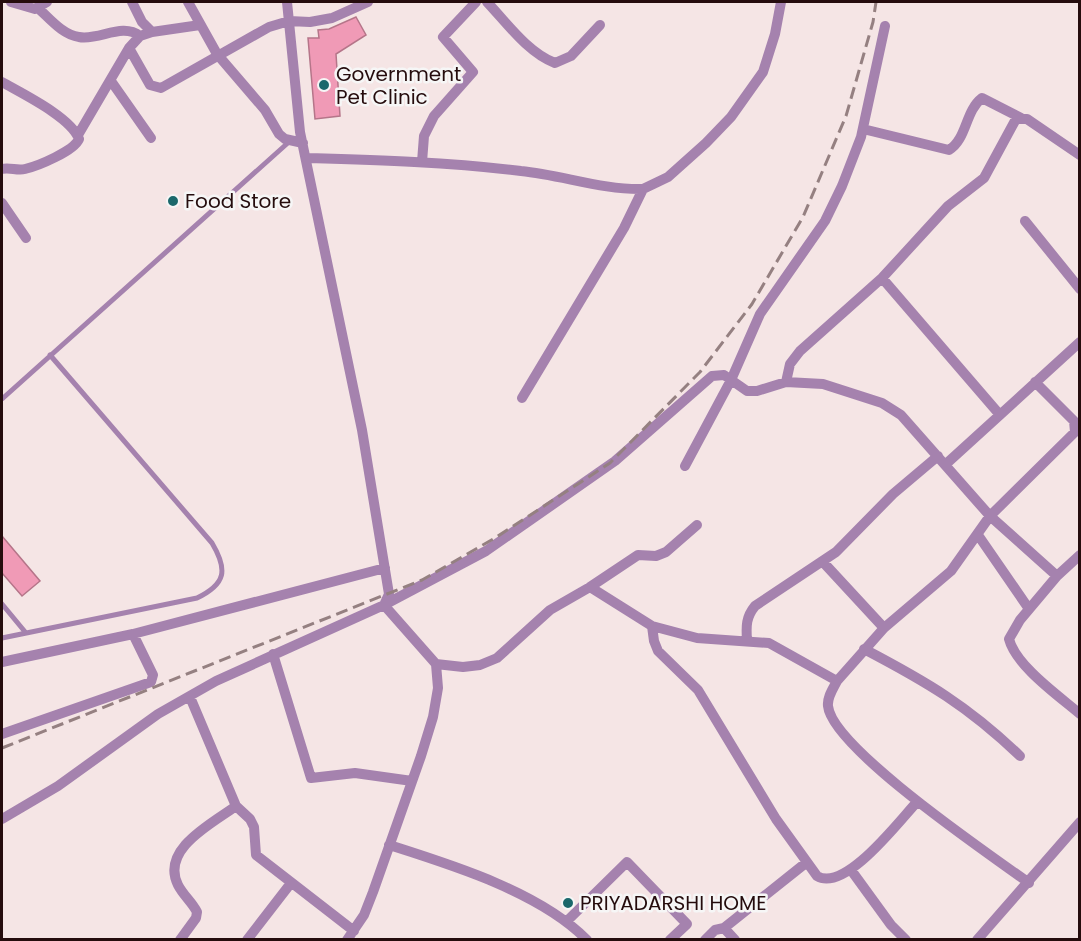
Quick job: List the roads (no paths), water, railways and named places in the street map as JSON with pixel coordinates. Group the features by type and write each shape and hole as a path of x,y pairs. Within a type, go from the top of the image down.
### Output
{"street":[{"path":"10,2 43,5 62,29 79,38 129,30 140,36"},
{"path":"132,2 142,22 152,32"},
{"path":"188,2 217,54 265,110 279,134 290,141 303,143"},
{"path":"287,2 303,143 362,430 385,568 389,594 384,605"},
{"path":"129,48 150,85 157,88 268,27 289,21 310,22 332,18 368,2"},
{"path":"422,162 424,136 434,116 472,75 471,68 443,39 476,2"},
{"path":"487,2 531,47 545,59 555,63 571,56 600,25"},
{"path":"307,158 422,162 524,171 623,190 643,189 668,177 686,164 731,117 763,72 775,34 781,2"},
{"path":"2,169 26,169 58,155 77,143 78,135 129,48 140,36 152,32 200,26"},
{"path":"685,465 731,380 760,314 825,221 842,186 863,129 885,26"},
{"path":"111,81 151,138"},
{"path":"2,82 50,111 78,135"},
{"path":"863,129 948,150 958,140 973,108 982,98 1022,118 1080,155"},
{"path":"786,382 790,364 801,351 882,278 942,212 984,178 1012,123 1022,118"},
{"path":"522,398 624,228 643,189"},
{"path":"2,202 26,238"},
{"path":"1025,221 1080,289"},
{"path":"882,278 1000,415"},
{"path":"747,640 746,623 755,606 824,562 893,494 1000,415 1080,342"},
{"path":"2,819 58,786 158,714 216,681 384,605 486,551 615,461 712,376 718,374 747,391 757,391 786,382 823,384 882,402 901,415 990,516 1057,576"},
{"path":"1029,883 917,802 874,765 832,717 828,707 829,697 837,681 864,649 884,628 951,571 990,516 1075,432 1074,421 1035,382"},
{"path":"436,664 472,666 497,658 550,610 638,555 666,552 697,525"},
{"path":"978,535 1029,609"},
{"path":"1080,555 1057,576 1029,609 1009,639 1012,649 1023,663 1080,714"},
{"path":"824,562 884,628"},
{"path":"2,662 133,634 385,568"},
{"path":"590,587 652,626 697,638 769,643 837,681"},
{"path":"190,697 236,807 250,819 254,827 256,855 351,935 370,900 412,781 433,717 438,688 436,664 423,646 384,605"},
{"path":"652,626 658,651 698,690 758,790 817,876 824,880 833,880 851,870 917,802"},
{"path":"2,734 151,682 153,675 133,634"},
{"path":"864,649 942,691 968,709 1020,756"},
{"path":"273,654 311,778 355,773 412,781"},
{"path":"180,939 196,918 197,912 178,885 174,871 176,858 191,838 236,807"},
{"path":"977,939 1029,883 1080,822"},
{"path":"389,845 455,866 568,921 587,939"},
{"path":"568,921 627,862 687,924 670,939"},
{"path":"705,939 715,930 723,928 807,862"},
{"path":"851,870 891,925 906,939"},
{"path":"247,939 291,883"},
{"path":"723,928 735,939"}],"lane":[{"path":"2,399 290,141"},
{"path":"2,638 197,598 213,590 221,577 223,562 212,543 50,355"},
{"path":"2,604 26,633"}],"railway":[{"path":"2,748 422,580 495,538 610,463 700,372 752,304 803,217 846,116 873,22 876,2"}],"place":[{"name":"Government Pet Clinic","path":"324,85"},
{"name":"Food Store","path":"173,201"},
{"name":"PRIYADARSHI HOME","path":"568,903"}]}
